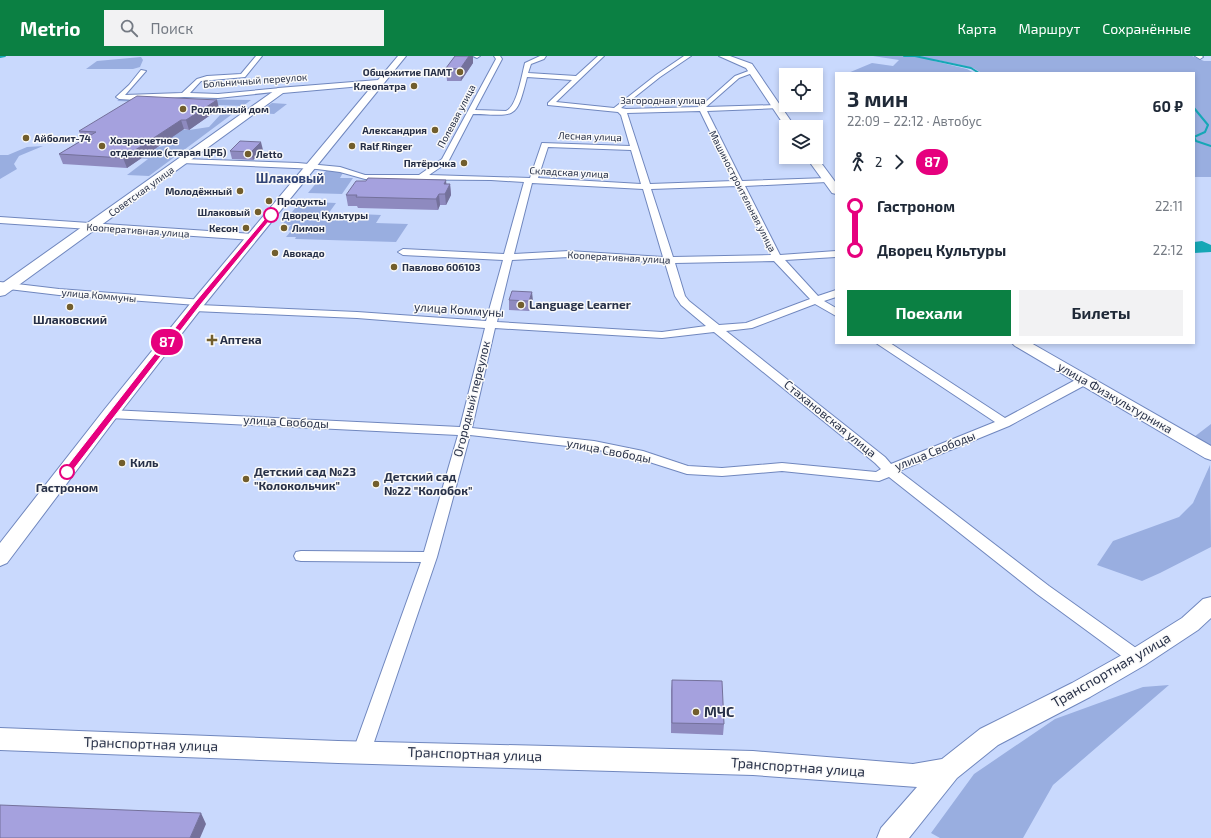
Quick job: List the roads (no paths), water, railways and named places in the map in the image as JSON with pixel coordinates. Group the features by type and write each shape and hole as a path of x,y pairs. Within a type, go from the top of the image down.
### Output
{"street":[{"path":"184,95 199,80 207,78 243,76 260,56"},
{"path":"0,558 110,414 196,305 402,56"},
{"path":"489,56 497,56"},
{"name":"Полевая улица","path":"420,178 445,160 499,59 497,56"},
{"path":"470,112 507,113 512,111 518,101 528,63 542,58 543,56"},
{"path":"526,75 578,78 601,56"},
{"path":"621,111 617,108 619,105 688,56"},
{"path":"723,56 746,64 753,71 765,92 785,120"},
{"name":"Больничный переулок","path":"143,71 131,86 119,96 136,98 184,95 218,96 380,82"},
{"path":"703,110 703,106 736,77 753,71"},
{"name":"Загородная улица","path":"578,78 550,104 621,111 777,107"},
{"name":"Советская улица","path":"3,288 182,161 267,98 281,90"},
{"path":"218,96 267,98"},
{"name":"Машиностроительная улица","path":"703,110 777,258 817,301 835,312"},
{"name":"Стахановская улица","path":"621,111 624,114 680,296 685,303 880,460 889,470 1043,590 1137,658"},
{"name":"Лесная улица","path":"545,145 634,148"},
{"name":"Огородный переулок","path":"362,751 430,557 465,431 507,257 530,181 545,145"},
{"name":"Складская улица","path":"182,161 289,165 310,168 338,169 357,176 365,177 473,178 646,187 828,180"},
{"path":"817,164 835,190"},
{"name":"Кооперативная улица","path":"0,220 253,237"},
{"name":"Кооперативная улица","path":"403,252 507,257 569,254 669,260 777,258 835,254"},
{"name":"улица Коммуны","path":"3,288 196,305 662,335 704,329 748,326 835,293"},
{"path":"884,344 1005,423"},
{"name":"улица Физкультурника","path":"1022,344 1211,454"},
{"name":"улица Свободы","path":"110,414 465,431 594,445 643,455 687,470 722,472 782,467 879,477 889,470 1005,423 1083,381"},
{"path":"301,556 430,557"},
{"name":"Транспортная улица","path":"890,838 948,770 989,737 1081,690 1137,658 1190,624 1211,605"},
{"name":"Транспортная улица","path":"0,739 338,752 362,751 753,763 913,776 948,770"}],"waterway":[{"path":"0,57 5,56"},
{"path":"904,56 914,56"},
{"path":"915,56 971,68 977,72"},
{"path":"1195,109 1208,125 1205,132 1195,137"},
{"path":"1195,139 1196,141 1211,146"}],"place":[{"name":"Общежитие ПАМТ","path":"460,72"},
{"name":"Клеопатра","path":"414,86"},
{"name":"Родильный дом","path":"183,109"},
{"name":"Александрия","path":"435,130"},
{"name":"Айболит-74","path":"26,138"},
{"name":"Хозрасчетное отделение (старая ЦРБ)","path":"102,146"},
{"name":"Ralf Ringer","path":"352,146"},
{"name":"Леtto","path":"248,154"},
{"name":"Пятёрочка","path":"464,163"},
{"name":"Молодёжный","path":"240,191"},
{"name":"Продукты","path":"269,201"},
{"name":"Шлаковый","path":"258,212"},
{"name":"Дворец Культуры","path":"271,215"},
{"name":"Кесон","path":"246,228"},
{"name":"Лимон","path":"284,228"},
{"name":"Авокадо","path":"275,253"},
{"name":"Павлово 606103","path":"394,267"},
{"name":"Language Learner","path":"521,305"},
{"name":"Шлаковский","path":"70,307"},
{"name":"Аптека","path":"212,340"},
{"name":"Киль","path":"122,463"},
{"name":"Гастроном","path":"67,472"},
{"name":"Детский сад №23 \"Колокольчик\"","path":"246,479"},
{"name":"Детский сад №22 \"Колобок\"","path":"376,484"},
{"name":"МЧС","path":"696,712"}],"district":[{"name":"Шлаковый","path":"290,178"}]}
